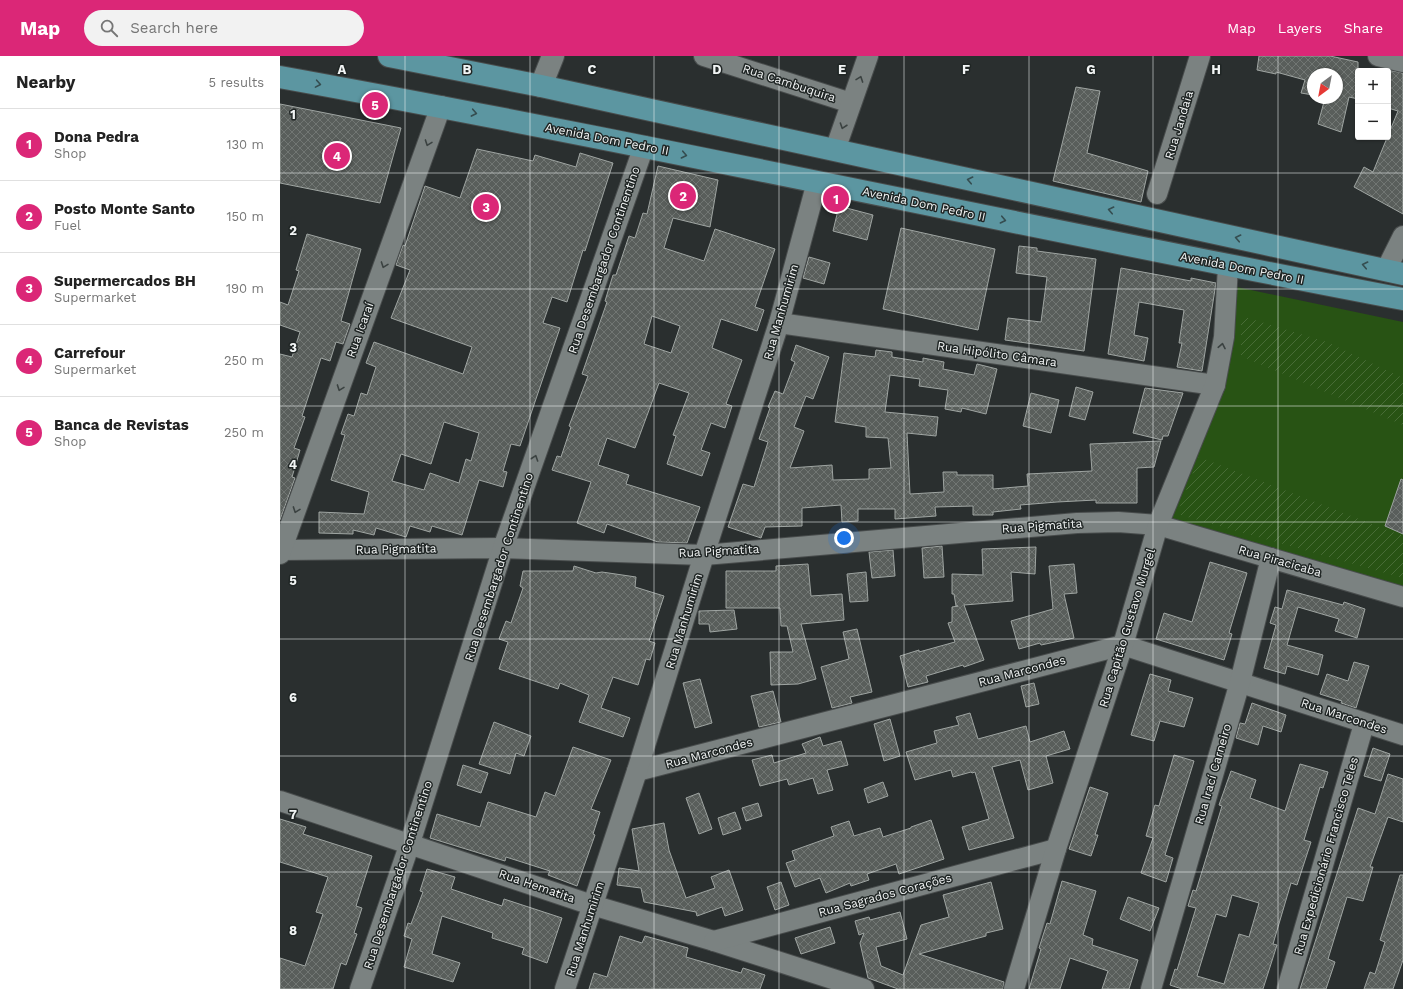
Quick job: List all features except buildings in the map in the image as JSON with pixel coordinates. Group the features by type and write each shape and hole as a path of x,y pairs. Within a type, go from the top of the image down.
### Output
{"main road":[{"path":"389,56 541,86 1395,272"},
{"name":"Avenida Dom Pedro II","path":"280,77 441,106 644,146 1228,266 1403,299"}],"street":[{"path":"541,86 553,56"},
{"name":"Rua Cambuquira","path":"704,56 851,103"},
{"path":"835,150 868,56"},
{"name":"Rua Jandaia","path":"1157,194 1200,56"},
{"path":"1378,56 1403,62"},
{"name":"Rua Icaraí","path":"280,552 441,106"},
{"name":"Rua Desembargador Continentino","path":"360,989 410,843 503,548 644,146"},
{"name":"Rua Manhumirim","path":"565,989 637,772 704,554 779,323 817,182"},
{"path":"1395,272 1403,236"},
{"name":"Rua Capitão Gustavo Murgel","path":"1014,989 1056,849 1123,645 1158,525 1215,385 1224,337 1228,266"},
{"name":"Rua Hipólito Câmara","path":"779,323 1215,385"},
{"name":"Rua Pigmatita","path":"280,552 503,548 704,554 1077,523 1118,522 1158,525"},
{"name":"Rua Piracicaba","path":"1158,525 1403,597"},
{"name":"Rua Irací Carneiro","path":"1151,989 1240,682 1271,558"},
{"name":"Rua Marcondes","path":"637,772 1123,645 1240,682 1364,724 1403,735"},
{"name":"Rua Expedicionário Francisco Teles","path":"1287,989 1364,724"},
{"name":"Rua Hematita","path":"280,801 410,843 592,905 714,941 864,989"},
{"name":"Rua Sagrados Corações","path":"714,941 1056,849"}],"green space":[{"path":"1232,286 1403,322 1403,589 1161,523 1222,378"},
{"path":"1241,316 1327,342 1403,378 1403,425 1241,356"},
{"path":"1199,457 1403,536 1403,578 1177,514"}],"place":[{"name":"Banca de Revistas","path":"375,105"},
{"name":"Carrefour","path":"337,156"},
{"name":"Posto Monte Santo","path":"683,196"},
{"name":"Dona Pedra","path":"836,199"},
{"name":"Supermercados BH","path":"486,207"}]}
